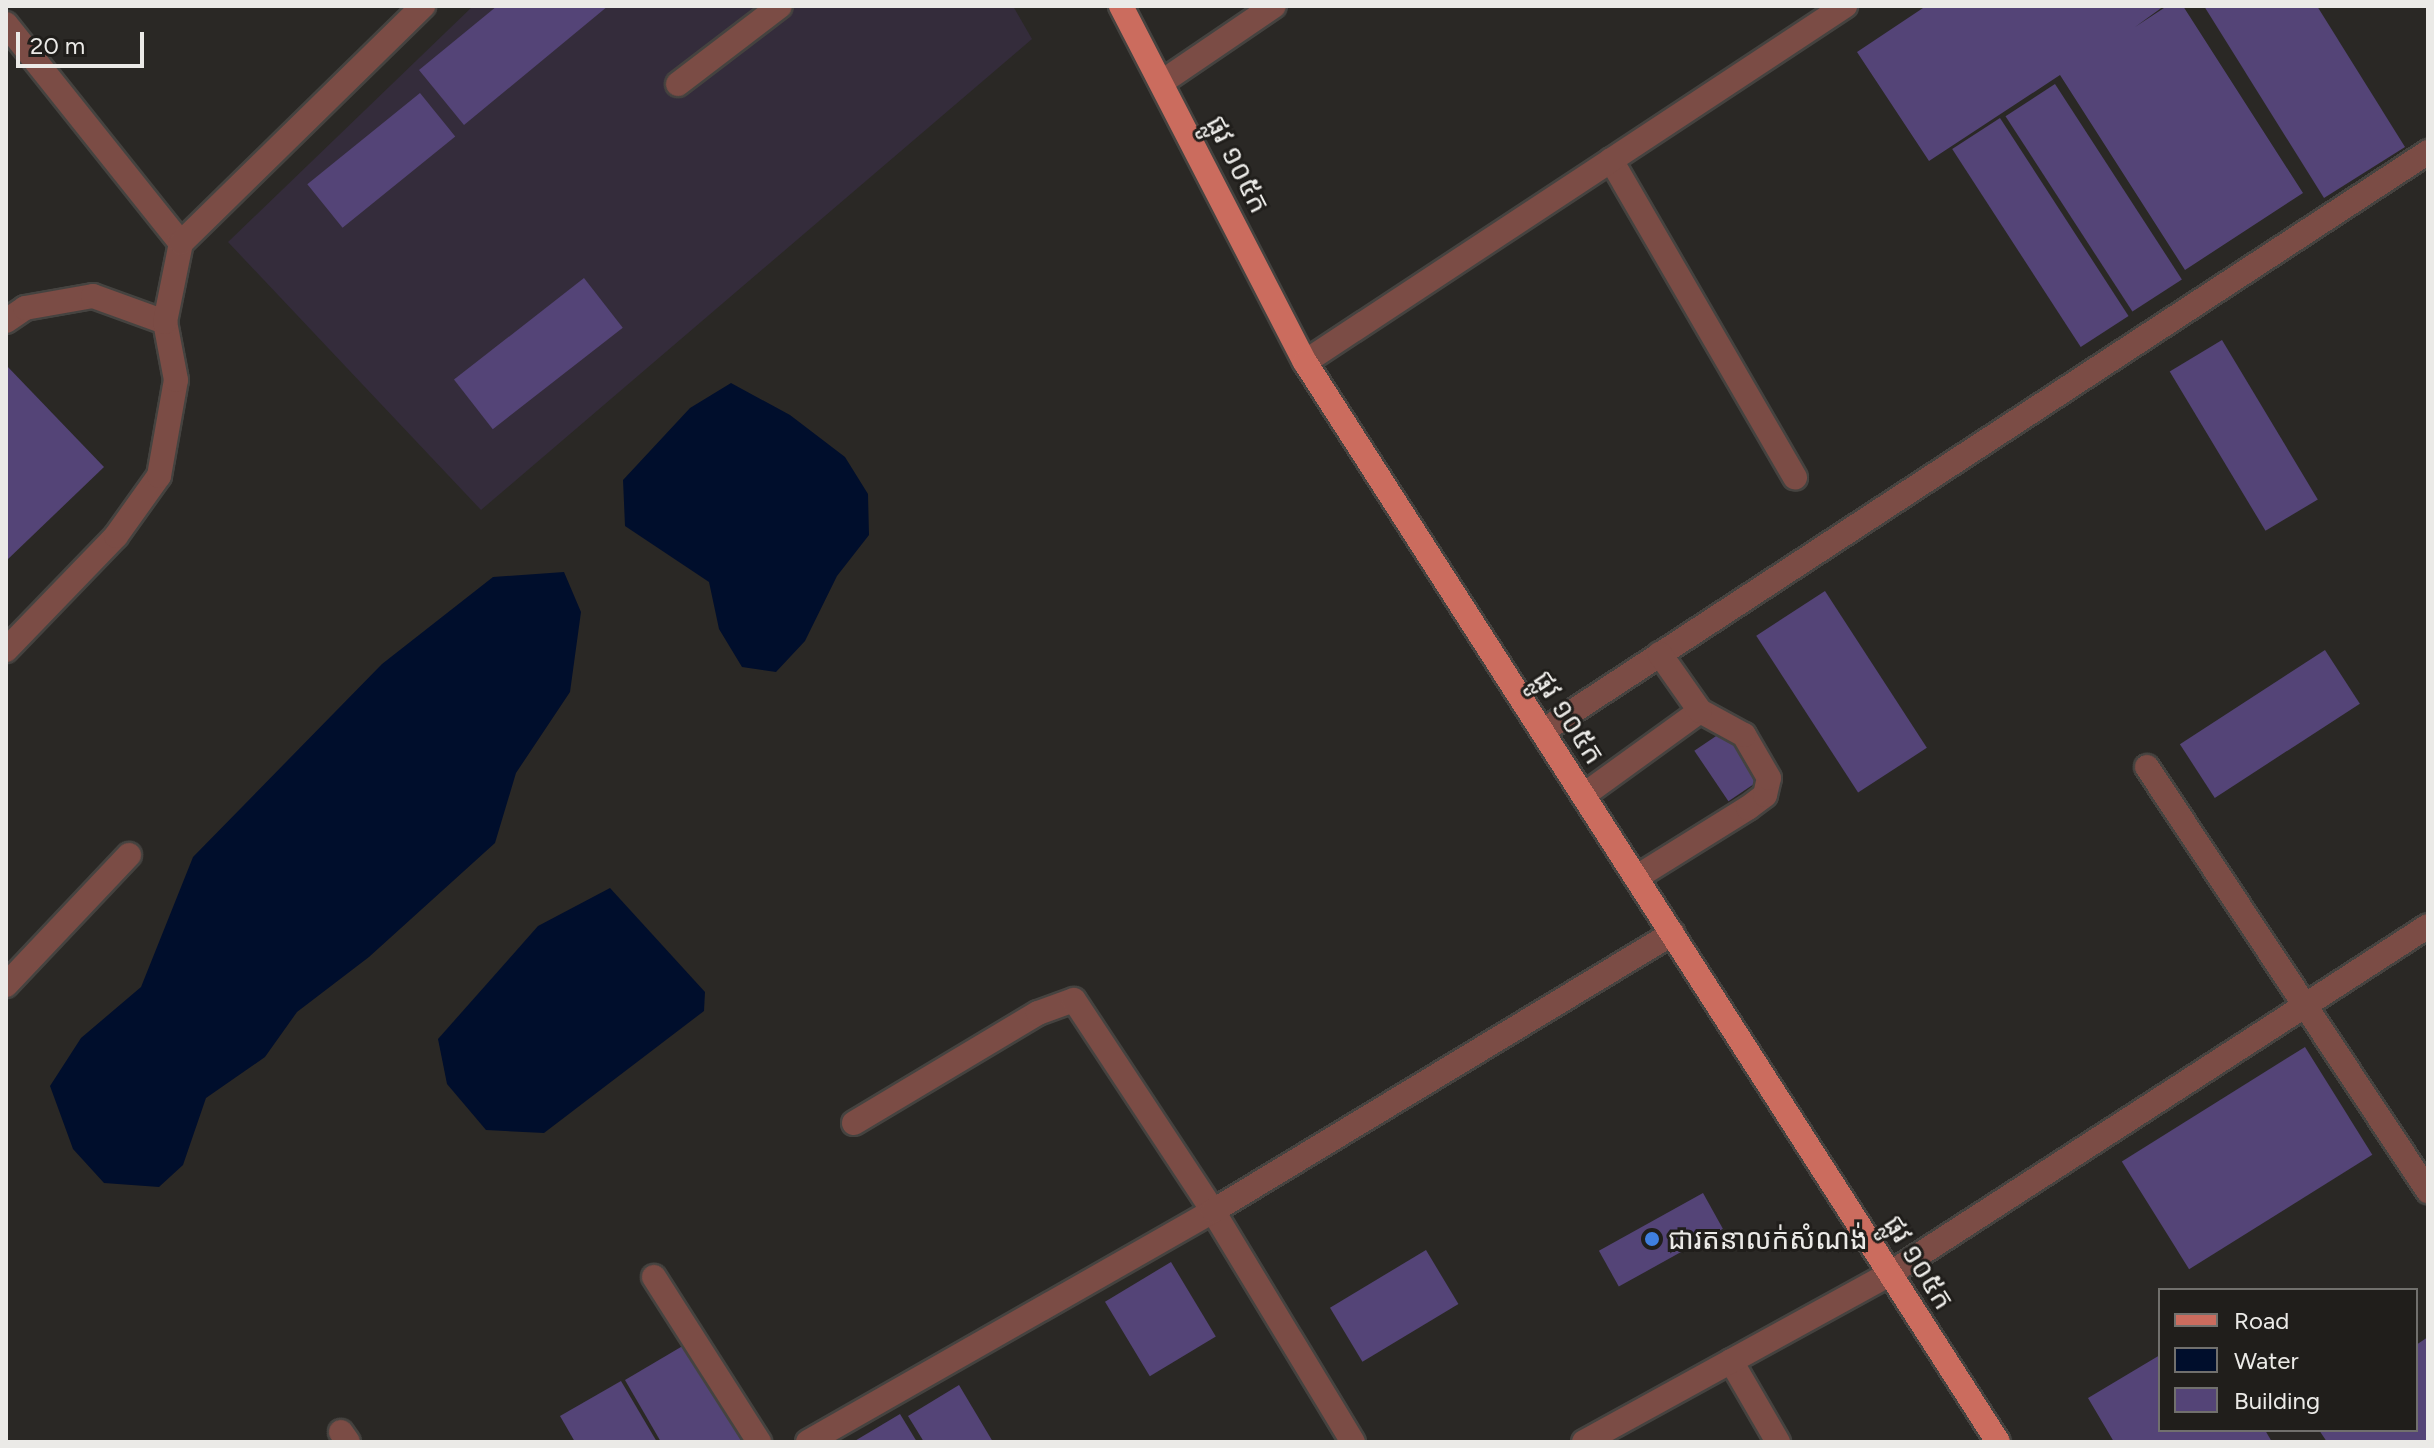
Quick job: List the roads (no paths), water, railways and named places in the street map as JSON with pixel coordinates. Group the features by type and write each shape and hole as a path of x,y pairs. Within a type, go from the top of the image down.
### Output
{"main road":[{"name":"ផ្លូវ ១០៥ក","path":"1121,6 1305,362 1998,1442"}],"street":[{"path":"6,650 116,536 159,476 176,380 165,322 181,243 423,6"},
{"path":"678,84 780,6"},
{"path":"1162,82 1274,6"},
{"path":"1305,362 1837,8"},
{"path":"6,24 181,243"},
{"path":"1543,731 2428,152"},
{"path":"1611,160 1795,478"},
{"path":"6,321 25,308 93,296 165,322"},
{"path":"1637,877 1765,795 1769,778 1744,735 1700,711 1660,654"},
{"path":"1584,795 1700,711"},
{"path":"2147,767 2428,1191"},
{"path":"6,985 129,855"},
{"path":"1584,1442 1891,1273 2428,926"},
{"path":"808,1442 1213,1211 1673,933"},
{"path":"854,1123 1071,999 1213,1211 1353,1442"},
{"path":"654,1277 759,1442"},
{"path":"1731,1361 1778,1442"}],"water":[{"path":"731,383 790,415 845,457 868,494 869,535 837,576 805,641 776,672 742,667 719,629 709,582 625,526 623,480 690,408"},
{"path":"564,572 581,612 570,692 516,773 495,843 369,957 297,1012 265,1057 206,1098 183,1165 159,1187 104,1183 73,1149 50,1086 81,1038 141,987 193,857 382,664 493,577"},
{"path":"610,888 705,992 704,1011 544,1133 486,1130 447,1084 438,1039 538,926"}],"place":[{"name":"ជារតនាលក់សំណង់","path":"1652,1239"}]}
